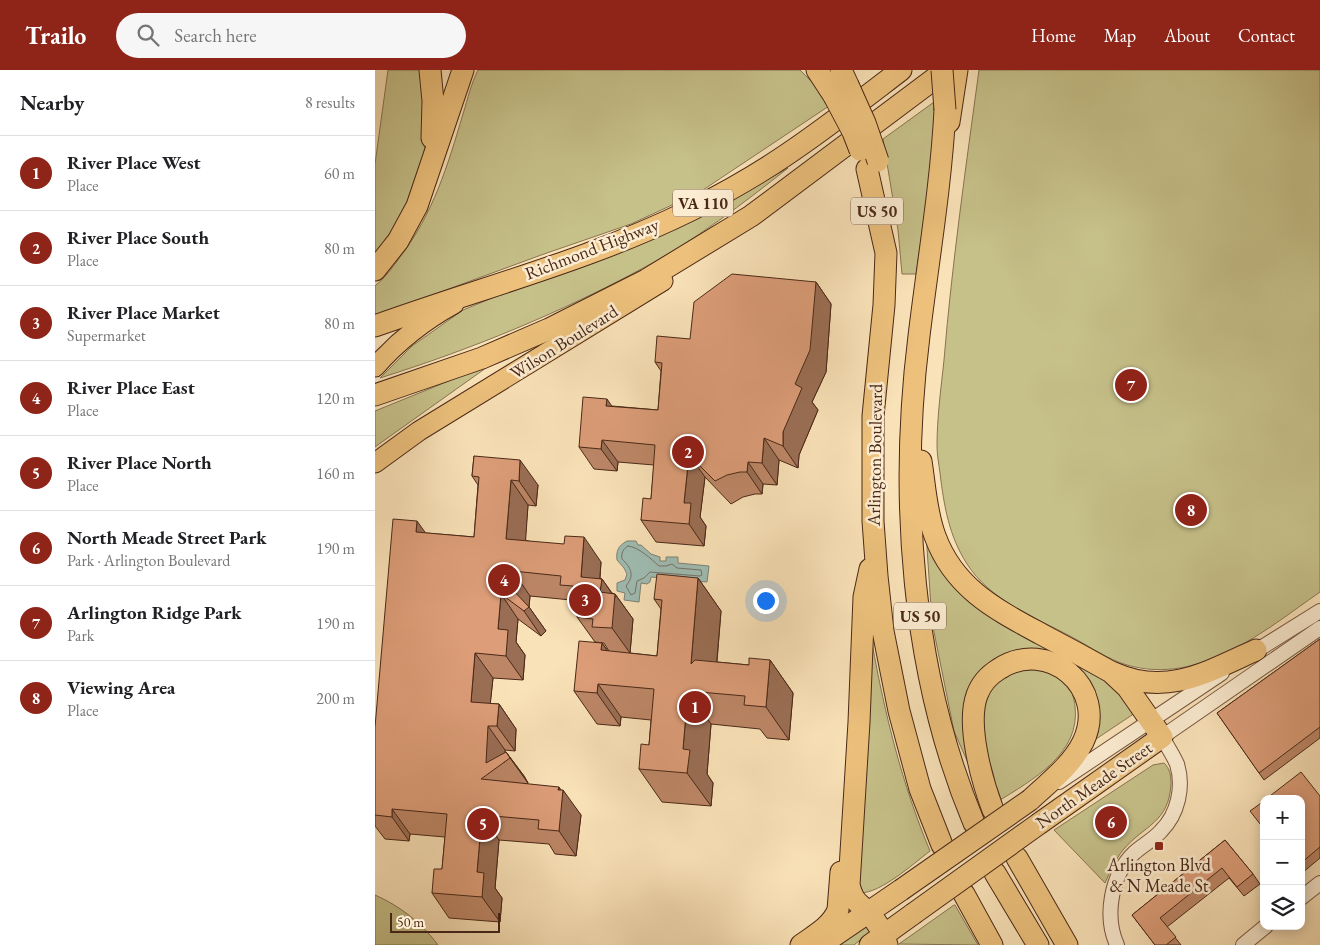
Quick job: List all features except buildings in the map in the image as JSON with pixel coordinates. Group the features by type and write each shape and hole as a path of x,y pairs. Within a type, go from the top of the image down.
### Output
{"highway":[{"path":"427,178 433,115 430,70"},
{"path":"375,270 398,241 417,206 463,70"},
{"name":"Arlington Boulevard","path":"817,70 841,84 853,132 872,165 886,253 885,305 873,416 874,548 883,630 899,711 912,764 941,845"},
{"name":"Richmond Highway","path":"375,326 585,254 689,210 786,156 901,70"},
{"name":"Arlington Boulevard","path":"942,70 949,107 919,337 910,459 911,512 914,568 929,674 941,726 957,780 974,823"},
{"name":"VA 110","path":"751,216 946,70"},
{"path":"949,107 957,70"},
{"path":"375,395 482,358 549,328 647,280 751,216"},
{"path":"913,402 930,518 940,547 956,573 989,605 1111,672 1143,682 1179,682 1205,674 1257,650"},
{"path":"874,548 864,597 849,885 855,901 869,912 880,941"},
{"path":"993,810 984,784 977,752 973,720 977,696 985,680 1000,668 1013,661 1034,658 1061,666 1073,676 1087,699 1089,716 1087,732 1073,759 1030,800"},
{"path":"1111,672 1127,687 1157,729"},
{"name":"North Meade Street","path":"880,941 913,914 1040,823 1157,729"},
{"path":"801,945 829,925 838,910 843,836 855,793"},
{"name":"North Meade Street","path":"820,945 1030,800"},
{"path":"1017,858 1067,945"},
{"path":"995,872 1037,945"},
{"path":"964,894 992,945"}],"main road":[{"name":"Wilson Boulevard","path":"375,464 419,431 684,268 751,216"},
{"name":"VA 110","path":"375,367 402,340 439,312 480,290"}],"street":[{"name":"North Meade Street","path":"1157,729 1257,650 1320,611"},
{"name":"North Meade Street","path":"1030,800 1157,729 1320,628"},
{"path":"1117,945 1112,930 1110,912 1120,872 1134,854 1166,826 1172,818 1178,802 1180,788 1178,770 1175,760 1157,729"},
{"path":"1305,895 1320,883"},
{"path":"1243,945 1262,930"}],"shaded area":[{"path":"388,70 425,70 426,143 418,177 397,225 375,255 375,164"},
{"path":"478,70 800,70 813,83 829,106 700,192 631,224 375,316 375,286 389,272 422,224 445,170 471,86"},
{"path":"979,70 1320,70 1320,592 1254,638 1230,651 1180,668 1154,669 1127,665 1098,652 1000,598 977,577 967,564 956,543 943,497 937,453 938,425 955,251"},
{"path":"934,102 937,134 916,274 902,274 898,230 883,139"},
{"path":"788,168 700,233 663,257 613,284 515,329 448,355 380,378 412,346 463,310 723,203"},
{"path":"493,363 379,444 375,447 375,411"},
{"path":"926,533 942,564 1112,681 1135,713 1096,739 1096,704 1033,649 992,660 966,696 968,763 954,731 932,622"},
{"path":"872,643 895,749 930,851 887,883 868,892 860,893 858,889"},
{"path":"1044,669 1065,682 1071,691 1075,706 1075,723 1070,738 1062,752 1039,775 997,802 989,775 982,708 991,687 1012,671"},
{"path":"1164,763 1169,770 1171,781 1166,807 1154,822 1123,850 1105,883 1054,830 1153,765"},
{"path":"375,895 393,904 410,916 425,929 438,945 375,945"},
{"path":"954,905 978,945 899,944"},
{"path":"865,922 871,931 854,945 832,945"}],"water":[{"path":"627,541 636,541 638,545 641,545 651,554 660,557 660,561 666,561 666,557 678,557 678,563 709,566 707,582 651,577 650,582 647,584 641,583 639,602 624,600 625,593 617,591 617,583 625,580 627,574 617,560 617,554 621,545"}],"place":[{"name":"Arlington Ridge Park","path":"1131,385"},
{"name":"River Place South","path":"688,452"},
{"name":"Viewing Area","path":"1191,510"},
{"name":"River Place East","path":"504,580"},
{"name":"River Place Market","path":"585,600"},
{"name":"River Place West","path":"695,707"},
{"name":"North Meade Street Park","path":"1111,822"},
{"name":"River Place North","path":"483,824"},
{"name":"Arlington Blvd & N Meade St","path":"1159,846"}]}
